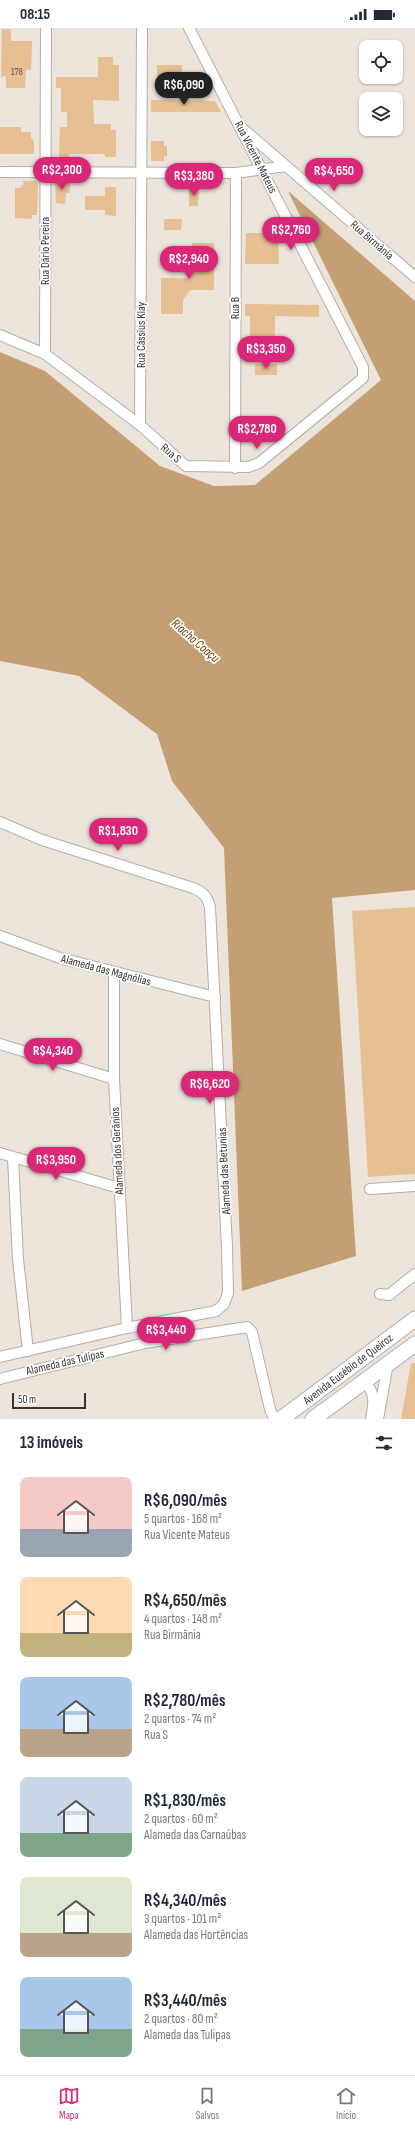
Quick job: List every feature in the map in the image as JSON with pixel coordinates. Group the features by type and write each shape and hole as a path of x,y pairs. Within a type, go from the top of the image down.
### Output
{"highway":[{"name":"Avenida Eusébio de Queiroz","path":"281,1419 415,1319"},
{"name":"Avenida Eusébio de Queiroz","path":"313,1419 415,1344"}],"street":[{"name":"Rua Dário Pereira","path":"45,354 46,28"},
{"name":"Rua Cássius Klay","path":"140,425 142,28"},
{"name":"Rua Vicente Mateus","path":"189,28 364,372"},
{"name":"Rua Birmânia","path":"238,124 415,277"},
{"path":"0,172 236,173 286,166"},
{"name":"Rua B","path":"235,468 236,173"},
{"name":"Rua S","path":"0,335 45,354 140,425 186,466 235,468 248,467 259,462 360,382 364,372"},
{"name":"Alameda das Betunias","path":"0,822 42,840 201,891 207,898 210,907 228,1293 224,1304 216,1310 127,1328"},
{"name":"Alameda das Magnólias","path":"0,936 60,958 215,998"},
{"name":"Alameda dos Gerânios","path":"114,973 114,1079 127,1328"},
{"path":"0,1044 114,1079"},
{"path":"0,1153 119,1188"},
{"path":"13,1158 18,1259 28,1351"},
{"path":"370,1189 415,1186"},
{"path":"380,1294 389,1295 415,1274"},
{"name":"Alameda das Tulipas","path":"0,1379 145,1344 247,1327 252,1332 270,1409 274,1419"},
{"path":"0,1357 127,1328"},
{"path":"378,1419 388,1363"},
{"path":"362,1383 368,1386 373,1394 374,1405 371,1419"}],"shaded area":[{"path":"288,191 415,301 415,890 332,898 356,1256 242,1291 224,848 172,781 157,734 79,676 0,661 0,352 45,371 160,466 214,486 255,485 381,380"}],"building":[{"path":"2,29 11,29 11,41 32,41 31,70 26,70 25,88 6,88 6,76 1,77"},
{"path":"98,57 113,57 113,65 119,65 119,101 93,100 94,124 111,124 111,130 116,130 116,157 105,157 105,154 69,154 69,157 59,157 60,127 67,127 67,112 61,112 61,88 56,88 56,77 98,77"},
{"path":"157,65 182,65 182,76 157,76"},
{"path":"151,100 215,101 221,112 151,112"},
{"path":"0,127 21,127 21,132 31,132 31,138 34,142 34,154 0,154"},
{"path":"151,141 164,141 164,146 167,146 167,156 164,156 164,161 151,161"},
{"path":"55,180 70,181 70,189 69,193 66,193 65,204 56,203"},
{"path":"23,181 36,181 38,186 37,215 32,215 32,219 15,218 15,188 21,188 21,185 24,186"},
{"path":"105,187 116,187 116,216 105,215 105,210 85,210 85,196 105,196"},
{"path":"189,189 199,189 198,206 189,206"},
{"path":"164,219 182,219 181,230 164,230"},
{"path":"246,233 278,233 279,264 245,264"},
{"path":"192,243 214,243 214,290 190,290 183,300 183,314 161,314 161,278 190,278"},
{"path":"245,304 319,305 319,317 275,316 275,340 250,340 250,316 245,316"},
{"path":"255,364 277,364 277,375 255,375"},
{"path":"415,907 415,1174 368,1177 352,911"},
{"path":"411,1363 415,1363 415,1419 401,1419"}],"waterway":[{"name":"Riacho Coaçu","path":"0,457 27,485 68,513 137,602 217,672 232,717 233,787 269,813 336,809 387,786 415,750"}]}
